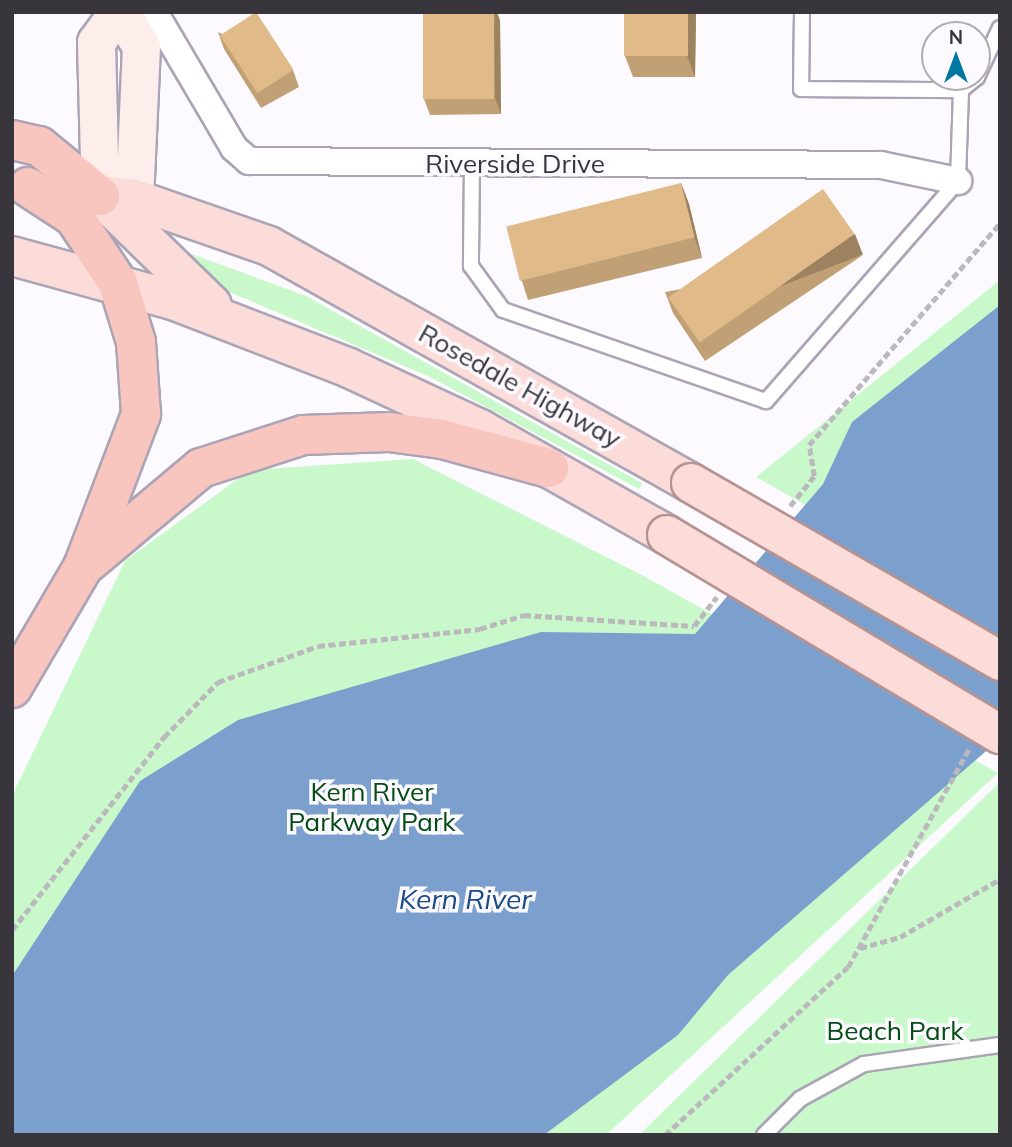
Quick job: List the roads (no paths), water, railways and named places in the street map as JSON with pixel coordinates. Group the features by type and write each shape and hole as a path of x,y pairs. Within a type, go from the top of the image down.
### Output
{"highway":[{"path":"12,140 39,146 109,210 118,283 136,342 141,414 83,567 12,688"},
{"path":"83,567 201,468 303,435 389,432 442,439 548,468"}],"main road":[{"path":"120,12 96,42 109,210 164,265 239,325"},
{"name":"Rosedale Highway","path":"20,186 109,210 269,246 691,482 1000,661"},
{"path":"13,257 109,210"},
{"path":"13,257 118,283 239,325 349,368 548,468 667,534 986,739"}],"street":[{"name":"Riverside Drive","path":"154,12 234,148 249,161 881,165 958,181"}],"lane":[{"path":"802,12 801,89 921,90"},
{"path":"991,47 1000,28"},
{"path":"472,163 471,265 503,310 766,401 958,181 961,91"},
{"path":"764,1135 800,1099 864,1065 1000,1045"}],"water":[{"name":"Kern River","path":"1000,305 1000,739 728,975 678,1035 544,1135 12,1135 12,976 140,781 238,720 541,632 695,634 823,484 852,422"}],"park label":[{"name":"Kern River Parkway Park","path":"372,807"},
{"name":"Beach Park","path":"895,1031"}]}
